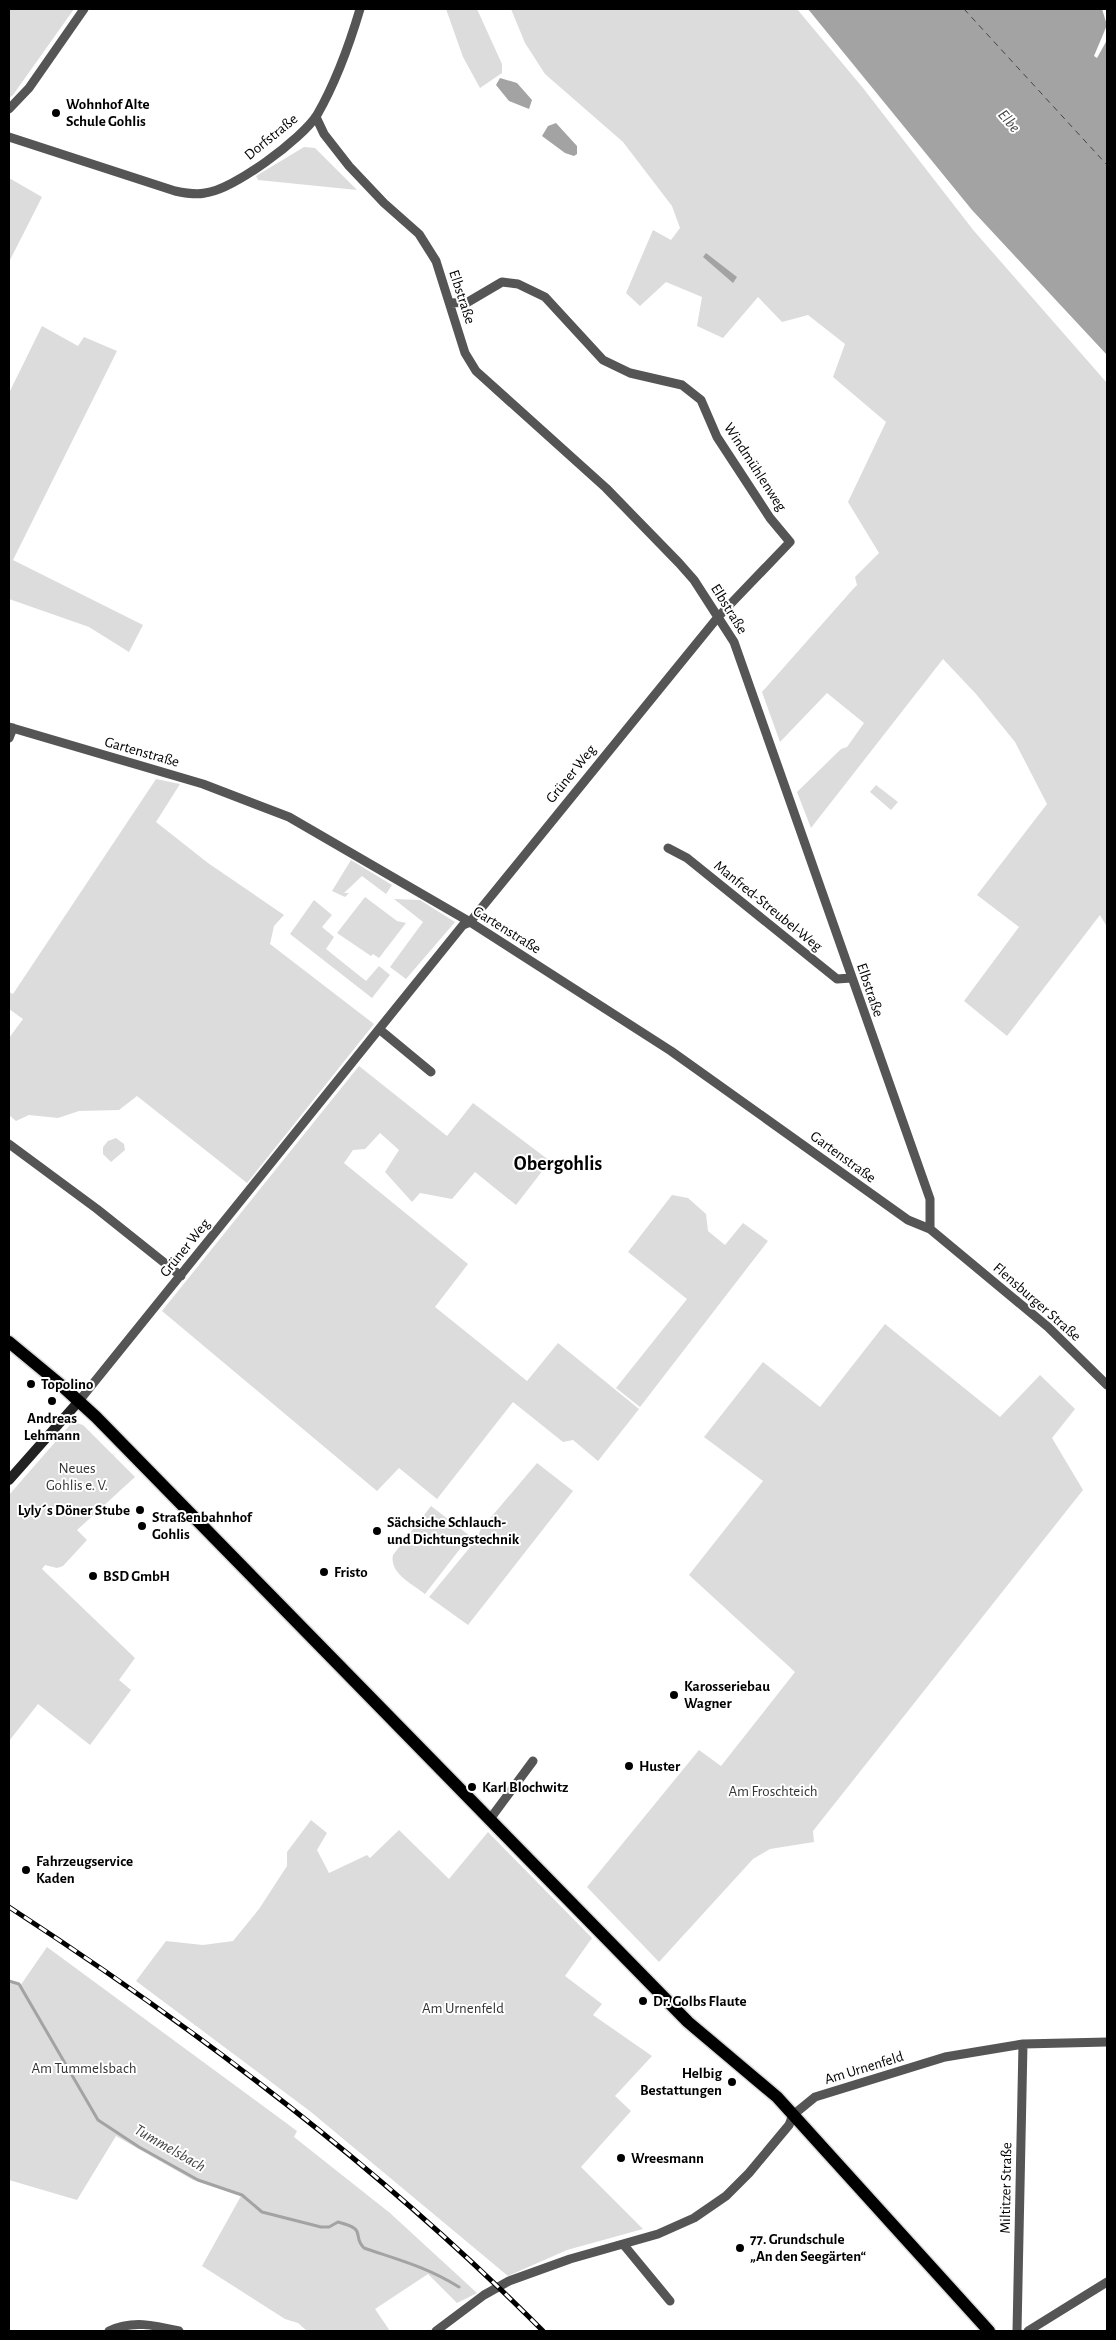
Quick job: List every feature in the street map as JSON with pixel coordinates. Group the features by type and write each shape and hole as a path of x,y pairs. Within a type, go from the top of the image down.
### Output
{"main road":[{"path":"9,1342 79,1401 688,2022 776,2097 989,2331"}],"street":[{"path":"9,109 29,88 84,9"},
{"name":"Dorfstraße","path":"9,137 188,194 215,191 255,170 298,136 316,117 339,70 360,9"},
{"name":"Elbstraße","path":"316,117 324,134 349,166 384,203 419,234 436,262 451,303 465,353 476,371 606,488 694,580 734,642 930,1199 930,1229"},
{"name":"Windmühlenweg","path":"451,303 468,302 502,282 518,284 545,297 603,360 630,373 682,385 701,400 717,437 770,518 790,542"},
{"name":"Grüner Weg","path":"9,1480 79,1401 463,925 470,922 718,617 790,542"},
{"path":"9,738 11,728"},
{"name":"Gartenstraße","path":"11,728 203,784 289,817 470,922 671,1051 908,1220 930,1229 946,1243"},
{"name":"Manfred-Streubel-Weg","path":"668,848 687,858 837,979 852,978"},
{"path":"379,1029 431,1072"},
{"path":"9,1144 97,1209 181,1276"},
{"name":"Flensburger Straße","path":"946,1243 1048,1327 1107,1385"},
{"path":"490,1820 532,1761"},
{"name":"Am Urnenfeld","path":"436,2331 484,2295 509,2281 570,2259 676,2227 694,2218 726,2196 749,2173 789,2125 793,2115 815,2097 945,2057 1023,2044 1107,2042"},
{"name":"Miltitzer Straße","path":"1017,2331 1023,2044"},
{"path":"623,2244 670,2301"},
{"path":"1028,2331 1107,2282"},
{"path":"109,2331 119,2326 134,2324 179,2331"}],"green space":[{"path":"9,9 74,9 9,98"},
{"path":"446,9 477,9 502,64 502,73 480,88 463,57"},
{"path":"511,9 797,9 863,88 974,231 1107,383 1107,927 1100,915 1007,1036 964,1001 1019,927 977,895 1047,804 1015,742 976,694 943,659 811,828 797,792 841,749 847,747 864,723 827,693 780,742 762,692 857,585 855,577 879,553 848,502 886,422 833,377 845,344 808,315 782,322 758,297 723,338 697,326 702,297 666,282 640,306 626,293 653,230 671,240 680,228 672,206 623,142 545,74 525,43"},
{"path":"304,147 315,148 357,190 258,180 256,176"},
{"path":"9,178 42,197 10,260 9,259"},
{"path":"42,326 78,346 84,337 117,351 13,560 143,625 129,652 89,627 9,599 9,393"},
{"path":"156,779 180,784 156,822 208,863 284,915 274,926 270,944 374,1024 247,1183 137,1096 119,1110 79,1111 58,1118 29,1115 16,1121 9,1115 9,1038 23,1019 9,1009 9,992 13,994"},
{"path":"876,785 898,802 891,810 870,792"},
{"path":"351,860 392,885 386,894 362,876 344,893 349,893 345,897 332,891"},
{"path":"365,897 397,921 406,923 379,958 373,954 371,956 337,933"},
{"path":"394,899 420,900 455,922 406,979 390,967 423,922"},
{"path":"314,900 332,915 322,927 334,937 326,949 366,981 379,966 390,975 372,998 290,934"},
{"path":"359,1066 447,1136 473,1103 550,1161 516,1205 475,1172 452,1199 420,1193 412,1202 385,1172 399,1150 380,1133 365,1149 353,1150 344,1163 468,1264 435,1307 527,1381 558,1343 639,1409 598,1461 573,1440 563,1442 513,1402 437,1499 399,1468 377,1491 162,1311"},
{"path":"116,1138 124,1144 125,1150 111,1162 103,1154 103,1147 108,1141"},
{"path":"672,1195 688,1198 706,1214 708,1231 725,1245 743,1223 768,1241 640,1407 616,1388 687,1299 628,1252"},
{"name":"Am Froschteich","path":"885,1324 1000,1417 1040,1375 1075,1409 1052,1438 1083,1490 813,1831 814,1842 770,1849 753,1859 659,1962 587,1887 699,1750 721,1766 795,1672 689,1575 763,1481 704,1437 763,1362 820,1407"},
{"name":"Neues Gohlis e. V.","path":"77,1423 83,1425 135,1477 77,1530 87,1540 63,1566 57,1568 45,1565 42,1569 135,1658 119,1680 131,1690 90,1745 38,1704 9,1741 9,1495 70,1425"},
{"path":"537,1463 573,1491 468,1625 429,1597 476,1540 481,1529"},
{"path":"431,1506 470,1536 425,1594 398,1573 394,1567 393,1555"},
{"path":"311,1820 327,1833 317,1850 329,1873 367,1855 370,1858 399,1830 449,1879 488,1832 592,1938 565,1976 602,2004 593,2015 652,2056 615,2096 631,2111 581,2167 643,2229 567,2250 508,2276 311,2112 136,1981 166,1941 203,1945 233,1941 259,1909 287,1866 287,1852"},
{"name":"Am Tummelsbach","path":"47,1947 297,2131 294,2137 390,2213 477,2293 457,2303 428,2274 375,2309 390,2331 307,2331 298,2323 285,2319 202,2266 241,2196 193,2180 116,2136 77,2200 9,2180 9,1980 20,1986"}],"water":[{"name":"Elbe","path":"808,9 1102,9 1107,25 1094,56 1097,58 1107,40 1107,355 972,210"},
{"path":"500,78 517,83 532,100 529,109 509,101 496,85"},
{"path":"556,123 577,146 577,154 574,156 565,153 542,136 548,126"},
{"path":"706,253 737,277 733,283 703,257"}],"waterway":[{"name":"Tummelsbach","path":"9,1981 19,1984 98,2120 139,2147 198,2180 242,2195 262,2212 321,2227 329,2227 338,2222 347,2225 356,2230 360,2243 364,2248 424,2269 459,2287"}],"ferry route":[{"path":"964,9 1107,165"}],"railway":[{"path":"9,1907 80,1954 219,2053 354,2158 482,2271 543,2331"}],"place":[{"name":"Wohnhof Alte Schule Gohlis","path":"56,113"},
{"name":"Topolino","path":"31,1384"},
{"name":"Andreas Lehmann","path":"52,1401"},
{"name":"Lyly´s Döner Stube","path":"140,1510"},
{"name":"Straßenbahnhof Gohlis","path":"142,1526"},
{"name":"Sächsiche Schlauch- und Dichtungstechnik","path":"377,1531"},
{"name":"Fristo","path":"324,1572"},
{"name":"BSD GmbH","path":"93,1576"},
{"name":"Karosseriebau Wagner","path":"674,1695"},
{"name":"Huster","path":"629,1766"},
{"name":"Karl Blochwitz","path":"472,1787"},
{"name":"Fahrzeugservice Kaden","path":"26,1870"},
{"name":"Dr. Golbs Flaute","path":"643,2001"},
{"name":"Helbig Bestattungen","path":"732,2082"},
{"name":"Wreesmann","path":"621,2158"},
{"name":"77. Grundschule „An den Seegärten“","path":"740,2248"}],"district":[{"name":"Obergohlis","path":"558,1164"}]}
